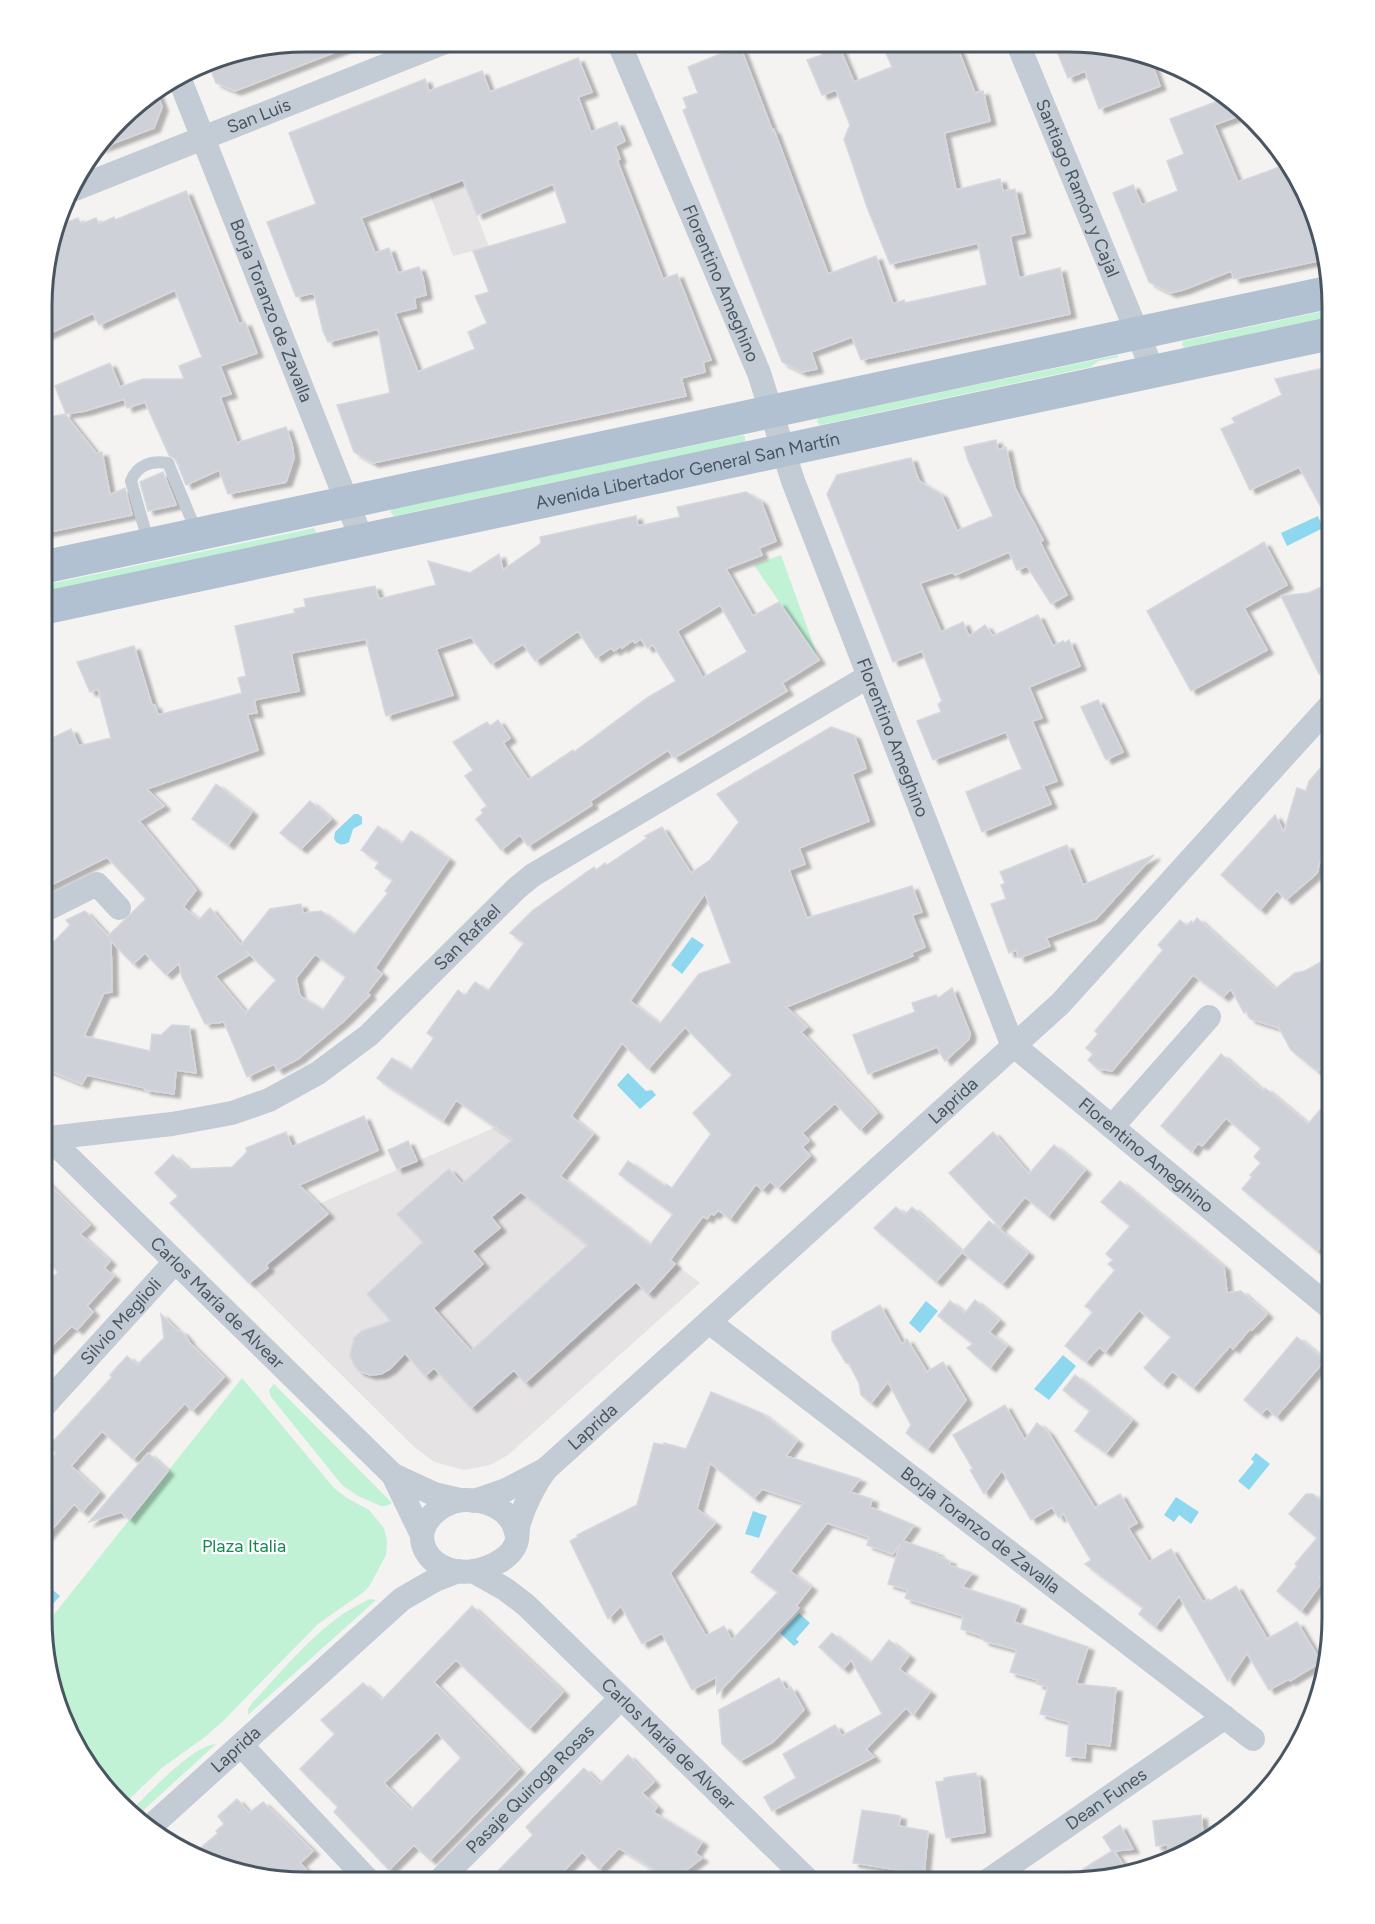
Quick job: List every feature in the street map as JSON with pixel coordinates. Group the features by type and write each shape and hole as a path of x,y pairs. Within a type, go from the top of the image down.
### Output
{"main road":[{"path":"52,565 1322,294"},
{"name":"Avenida Libertador General San Martín","path":"52,606 1322,335"}],"street":[{"name":"San Luis","path":"84,185 420,52"},
{"name":"Florentino Ameghino","path":"623,52 759,373 794,481 1012,1044 1322,1301"},
{"name":"Santiago Ramón y Cajal","path":"1021,52 1152,371"},
{"name":"Borja Toranzo de Zavalla","path":"182,85 362,540"},
{"name":"San Rafael","path":"52,1134 172,1124 232,1113 269,1100 308,1079 345,1055 369,1035 533,875 869,676"},
{"name":"Laprida","path":"467,1501 523,1482 546,1469 1060,1004 1322,714"},
{"path":"52,907 97,885 119,908"},
{"path":"1112,1127 1209,1017"},
{"name":"Carlos María de Alvear","path":"52,1141 393,1475 434,1494 467,1501"},
{"name":"Silvio Meglioli","path":"52,1397 175,1262"},
{"name":"Borja Toranzo de Zavalla","path":"709,1322 1253,1739"},
{"name":"Laprida","path":"515,1540 529,1497 546,1469"},
{"name":"Carlos María de Alvear","path":"393,1475 423,1541"},
{"path":"467,1501 483,1502 499,1508 510,1517 515,1540 509,1554 495,1563 465,1571 444,1568 437,1564 423,1541 431,1516 447,1504 467,1501"},
{"name":"Carlos María de Alvear","path":"515,1540 513,1565 518,1585 529,1608"},
{"name":"Laprida","path":"402,1599 412,1579 423,1541"},
{"name":"Laprida","path":"156,1822 402,1599 435,1580 465,1571"},
{"name":"Carlos María de Alvear","path":"465,1571 505,1589 529,1608 800,1872"},
{"name":"Pasaje Quiroga Rosas","path":"448,1872 621,1698"},
{"name":"Dean Funes","path":"1000,1872 1225,1717"},
{"path":"241,1745 360,1872"}],"lane":[{"path":"149,544 131,481 139,469 146,464 158,461 168,463 198,534"}],"shaded area":[{"path":"425,79 489,247 453,256 392,92"},
{"path":"496,1127 700,1283 508,1455 490,1465 464,1470 434,1462 412,1445 215,1249"}],"green space":[{"path":"1322,311 1322,318 1185,348 1182,345 1183,341"},
{"path":"1118,355 1118,357 1099,361 1090,367 820,425 817,422 818,418"},
{"path":"743,435 745,442 394,516 390,512 392,509"},
{"path":"314,528 317,533 52,590 52,583"},
{"path":"781,555 819,660 754,565"},
{"name":"Plaza Italia","path":"242,1378 334,1488 369,1510 384,1528 387,1541 386,1555 365,1591 318,1624 224,1720 205,1737 163,1767 129,1799 95,1759 72,1715 57,1667 52,1617"},
{"path":"274,1384 392,1503 381,1506 358,1496 342,1485 271,1397 269,1390"},
{"path":"370,1599 376,1600 248,1715 248,1709 253,1702 321,1631 336,1619"},
{"path":"216,1744 143,1811 136,1805 183,1762 206,1747"}],"water":[{"path":"1318,516 1322,526 1322,528 1287,546 1281,533"},
{"path":"354,814 362,817 362,824 353,829 349,842 338,844 334,839 335,832"},
{"path":"692,937 704,945 682,974 671,965"},
{"path":"628,1073 646,1091 652,1090 656,1095 640,1109 617,1085"},
{"path":"926,1301 938,1311 920,1333 909,1323"},
{"path":"1063,1355 1076,1366 1049,1400 1034,1389"},
{"path":"1256,1453 1270,1464 1249,1490 1238,1481 1254,1462 1251,1459"},
{"path":"1176,1497 1199,1512 1191,1524 1179,1515 1174,1522 1164,1515"},
{"path":"753,1511 767,1516 759,1538 745,1534"},
{"path":"52,1589 60,1596 52,1605"},
{"path":"799,1613 810,1623 796,1639 799,1642 794,1646 780,1633"}],"building":[{"path":"335,52 235,91 216,83 211,71 241,61 290,53"},
{"path":"725,52 742,52 828,274 876,256 893,304 987,285 978,243 890,264 867,207 844,139 850,125 836,90 822,95 807,60 822,55 821,52 841,52 854,82 892,67 885,52 959,52 975,93 983,91 990,121 944,133 956,190 1000,179 1003,191 1015,189 1025,233 1010,236 1019,278 1060,268 1070,314 861,360 852,337 811,352 817,369 802,372 782,362 683,110 687,108 683,98 698,93 688,67"},
{"path":"1057,52 1118,57 1150,66 1153,67 1160,86 1099,109 1085,71 1068,78"},
{"path":"578,58 592,92 578,97 591,132 617,122 625,141 615,146 620,159 617,160 663,279 677,274 711,360 703,362 705,372 681,378 686,396 373,463 354,452 337,405 390,393 378,329 328,342 314,293 296,297 267,222 316,204 289,133 425,79 429,91 482,71 490,92","holes":["463,180 477,215 553,184 567,223 473,251 489,292 475,296 487,323 468,332 475,349 418,372 395,313 416,308 414,298 426,295 419,267 398,273 389,248 375,253 361,218"]},
{"path":"159,99 162,107 154,128 112,144 127,127"},
{"path":"1218,101 1237,117 1214,125 1238,182 1281,167 1303,209 1318,261 1234,279 1231,271 1170,293 1149,282 1113,193 1133,185 1142,205 1178,191 1167,161 1184,154 1170,119"},
{"path":"186,191 239,324 245,322 257,353 220,366 231,394 220,397 237,443 286,427 294,458 286,482 228,494 219,470 186,485 176,460 169,455 145,402 127,408 124,399 85,411 66,414 55,386 110,363 120,387 143,379 184,379 179,366 202,357 175,290 99,325 93,313 52,332 53,290 57,257 67,222 78,218 81,224 96,218 99,224 114,217 115,220"},
{"path":"1322,368 1322,509 1299,467 1250,490 1221,429 1235,423 1232,418 1282,395 1275,379"},
{"path":"65,414 96,453 102,452 110,495 125,488 132,515 52,531 52,416"},
{"path":"996,440 998,450 1006,447 1015,488 1043,540 1040,542 1067,595 1051,604 1027,566 1017,570 1009,552 955,575 953,572 920,583 941,632 963,622 969,636 985,625 993,636 1038,615 1053,646 1069,640 1080,666 1029,687 1042,718 1032,721 1057,781 1043,786 1051,804 982,832 966,792 1022,769 1006,732 933,760 917,721 941,712 938,704 942,701 922,651 893,662 827,494 837,475 911,458 919,481 941,494 957,531 993,516 964,447"},
{"path":"163,472 176,505 148,511 140,482"},
{"path":"746,492 761,501 776,541 759,548 762,555 726,569 753,616 779,602 819,660 782,683 787,691 674,758 668,750 590,801 592,805 528,846 520,835 501,850 476,819 483,813 481,810 487,806 465,776 473,770 453,742 487,722 490,726 498,720 510,738 503,743 528,780 573,750 574,752 647,698 676,681 653,645 647,648 641,639 635,643 633,640 614,651 611,648 596,658 578,631 535,661 523,644 491,664 471,637 436,649 453,695 386,716 366,639 291,653 299,691 254,700 257,713 247,714 258,750 147,789 164,806 139,821 196,890 183,907 199,920 210,908 241,945 270,909 301,904 303,913 321,911 354,935 388,893 385,891 393,880 375,868 379,862 361,850 378,826 402,844 411,831 449,859 375,968 382,974 367,993 370,995 345,1020 298,1059 277,1070 274,1064 247,1077 224,1022 205,1024 182,977 179,963 166,975 145,953 133,964 111,941 112,992 104,993 84,1036 150,1051 152,1034 161,1035 172,1025 189,1026 196,1073 176,1070 174,1094 145,1090 145,1088 87,1075 82,1084 52,1072 52,944 70,925 66,920 85,911 108,936 146,899 107,857 52,884 52,738 71,729 79,746 111,738 98,689 90,692 77,662 134,646 152,705 155,705 158,715 242,693 238,678 246,676 235,626 295,613 294,609 306,607 304,599 375,586 379,599 436,585 428,561 470,573 499,554 503,570 541,543 540,537 636,516 638,526 680,517 677,507","holes":["720,605 747,652 703,678 677,631","245,950 276,980 246,1013 215,976 249,955","315,954 346,977 323,1010 300,996 296,978"]},
{"path":"1264,542 1287,585 1244,608 1267,650 1191,691 1147,611"},
{"path":"1322,587 1322,671 1319,674 1281,596 1308,593"},
{"path":"1098,700 1123,752 1106,760 1081,707"},
{"path":"831,727 854,735 866,768 852,774 869,821 799,848 805,864 789,870 807,918 912,886 922,912 912,915 925,947 911,953 913,956 786,1007 807,1027 801,1032 877,1113 860,1130 835,1103 802,1133 809,1141 802,1147 810,1156 778,1188 770,1181 762,1190 756,1184 730,1219 718,1210 714,1215 711,1213 707,1219 703,1216 670,1260 675,1264 648,1294 636,1282 525,1383 514,1370 471,1408 434,1368 425,1376 405,1353 390,1369 381,1374 370,1375 359,1371 350,1355 354,1338 362,1331 391,1321 367,1294 423,1242 397,1214 449,1169 462,1184 513,1139 496,1128 498,1125 495,1127 456,1100 443,1121 377,1078 392,1058 411,1070 434,1038 427,1033 458,990 465,996 475,982 488,991 524,943 510,933 532,911 594,867 596,870 605,863 607,865 647,838 645,836 662,827 691,873 710,860 739,822 717,794","holes":["705,893 731,963 699,974 660,1024 630,1001","685,1027 732,1075 693,1113 711,1134 672,1188 666,1184 665,1186 628,1161 619,1174 673,1214 650,1245 560,1176 593,1134 571,1116 622,1043 648,1069","521,1192 588,1245 471,1351 433,1308 483,1264 472,1251 500,1228 491,1217"]},
{"path":"1322,766 1322,853 1317,873 1286,900 1277,890 1260,910 1221,875 1275,815 1284,832 1297,788 1306,791 1309,781"},
{"path":"216,784 252,812 228,845 192,819"},
{"path":"310,801 331,819 301,849 280,833"},
{"path":"1067,845 1083,885 1154,855 1096,919 1046,938 1050,946 1019,958 1016,950 1009,953 991,904 1006,899 1001,885 1005,883 1000,872"},
{"path":"1197,918 1275,989 1295,973 1305,971 1322,961 1322,1068 1317,1071 1291,1050 1279,1028 1250,1019 1246,1011 1244,1013 1231,989 1223,997 1193,975 1112,1071 1098,1069 1088,1060 1093,1054 1086,1048 1098,1034 1095,1031 1163,950 1158,945 1180,920 1187,926 1191,921 1193,923"},
{"path":"952,988 970,1033 969,1039 945,1061 937,1047 868,1074 853,1035 915,1012 912,1003 936,995 938,998"},
{"path":"1221,1054 1263,1091 1265,1088 1308,1124 1320,1110 1322,1112 1322,1245 1317,1251 1242,1189 1252,1177 1250,1175 1261,1163 1254,1157 1261,1148 1226,1118 1202,1146 1198,1143 1192,1152 1161,1126"},
{"path":"364,1116 378,1150 299,1185 328,1214 266,1265 268,1268 249,1283 170,1203 178,1196 155,1173 173,1155 188,1169 232,1167 247,1152 246,1148 286,1132 292,1147"},
{"path":"993,1132 1029,1174 1054,1145 1085,1170 1048,1216 1025,1197 1000,1227 949,1173"},
{"path":"408,1141 417,1161 397,1169 388,1150"},
{"path":"1120,1181 1224,1267 1227,1293 1241,1291 1267,1314 1233,1349 1230,1346 1193,1388 1172,1371 1162,1384 1144,1368 1171,1337 1139,1310 1105,1352 1099,1347 1086,1362 1065,1346 1093,1312 1085,1306 1115,1270 1108,1264 1113,1260 1106,1254 1130,1226 1101,1202"},
{"path":"52,1187 90,1225 80,1234 110,1261 104,1268 114,1276 87,1306 93,1312 77,1330 72,1326 52,1345 52,1278 58,1272 52,1266"},
{"path":"896,1207 905,1215 912,1207 962,1252 936,1282 874,1228"},
{"path":"989,1221 1028,1253 1002,1284 962,1252"},
{"path":"975,1300 999,1320 989,1332 1007,1346 990,1368 967,1348 973,1344 938,1316 950,1301 965,1313"},
{"path":"880,1305 902,1344 907,1339 927,1372 943,1362 966,1400 927,1449 906,1433 911,1425 888,1382 871,1403 861,1395 859,1383 848,1362 846,1363 832,1340 832,1332"},
{"path":"161,1314 178,1331 181,1331 224,1377 192,1411 185,1403 133,1459 102,1431 71,1466 99,1492 82,1512 74,1504 52,1529 52,1458 56,1453 52,1449 52,1443 112,1377 110,1375 127,1356 137,1365 164,1338"},
{"path":"1297,1337 1322,1358 1322,1363 1276,1417 1267,1408 1261,1414 1244,1400"},
{"path":"1075,1375 1132,1420 1106,1453 1075,1431 1090,1411 1063,1390"},
{"path":"711,1392 761,1413 797,1441 786,1456 860,1479 850,1492 872,1499 870,1507 914,1525 903,1541 938,1553 937,1556 950,1561 949,1565 972,1573 962,1587 1020,1606 1014,1622 1088,1647 1076,1684 1116,1688 1110,1746 1086,1743 1085,1758 1066,1756 1069,1722 1040,1714 1048,1687 1037,1684 1038,1680 1010,1672 1017,1650 984,1641 982,1636 961,1629 963,1616 905,1598 908,1590 888,1584 900,1544 893,1554 867,1545 869,1537 827,1523 790,1571 811,1587 796,1606 799,1608 717,1694 716,1677 692,1690 662,1633 642,1644 621,1606 608,1619 570,1541 578,1537 577,1535 637,1505 654,1443 664,1445 664,1443 686,1449","holes":["710,1463 754,1498 762,1489 804,1503 751,1572 778,1592 732,1640 724,1626 706,1636 670,1573 715,1523 697,1509"]},
{"path":"1005,1405 1025,1440 1037,1423 1048,1432 1095,1508 1120,1494 1137,1523 1128,1528 1149,1562 1171,1549 1203,1602 1209,1599 1210,1601 1236,1586 1267,1639 1297,1622 1319,1659 1318,1664 1290,1681 1289,1679 1269,1690 1247,1653 1228,1681 1179,1596 1155,1627 1139,1614 1143,1608 1085,1564 1091,1560 1063,1513 1059,1518 1052,1507 1031,1520 1002,1470 984,1494 970,1470 973,1469 953,1435"},
{"path":"148,1453 168,1471 129,1520 121,1512 89,1522"},
{"path":"1306,1494 1313,1494 1322,1502 1322,1574 1319,1578 1322,1582 1301,1611 1277,1591 1297,1566 1295,1564 1317,1538 1289,1514"},
{"path":"472,1606 563,1692 529,1729 456,1660 434,1682 519,1769 430,1860 414,1845 389,1870 334,1812 338,1807 300,1769 335,1734 321,1720 363,1683 382,1700","holes":["437,1732 461,1758 411,1810 384,1783"]},
{"path":"832,1633 871,1663 889,1640 909,1656 899,1669 930,1692 913,1715 906,1708 866,1749 874,1757 772,1811 764,1797 796,1778 783,1754 835,1725 842,1736 882,1714 851,1660 843,1669 819,1647"},
{"path":"779,1678 786,1690 791,1687 804,1710 773,1742 740,1761 722,1744 719,1710"},
{"path":"628,1755 654,1782 642,1793 657,1807 653,1812 702,1842 695,1853 702,1858 684,1872 658,1872 619,1848 599,1869 582,1852 563,1872 497,1872 533,1835 526,1827 584,1768 600,1784"},
{"path":"976,1773 976,1776 979,1776 985,1832 946,1838 936,1782 944,1781 944,1778"},
{"path":"237,1799 249,1813 263,1802 313,1851 300,1863 308,1872 257,1867 200,1848 218,1833 216,1831 224,1824 218,1816"},
{"path":"862,1810 900,1816 899,1826 928,1831 924,1872 853,1863"},
{"path":"1201,1815 1203,1833 1168,1851 1168,1845 1156,1846 1153,1821"},
{"path":"1120,1825 1133,1849 1114,1851 1124,1866 1079,1871 1112,1851 1103,1837"}]}
